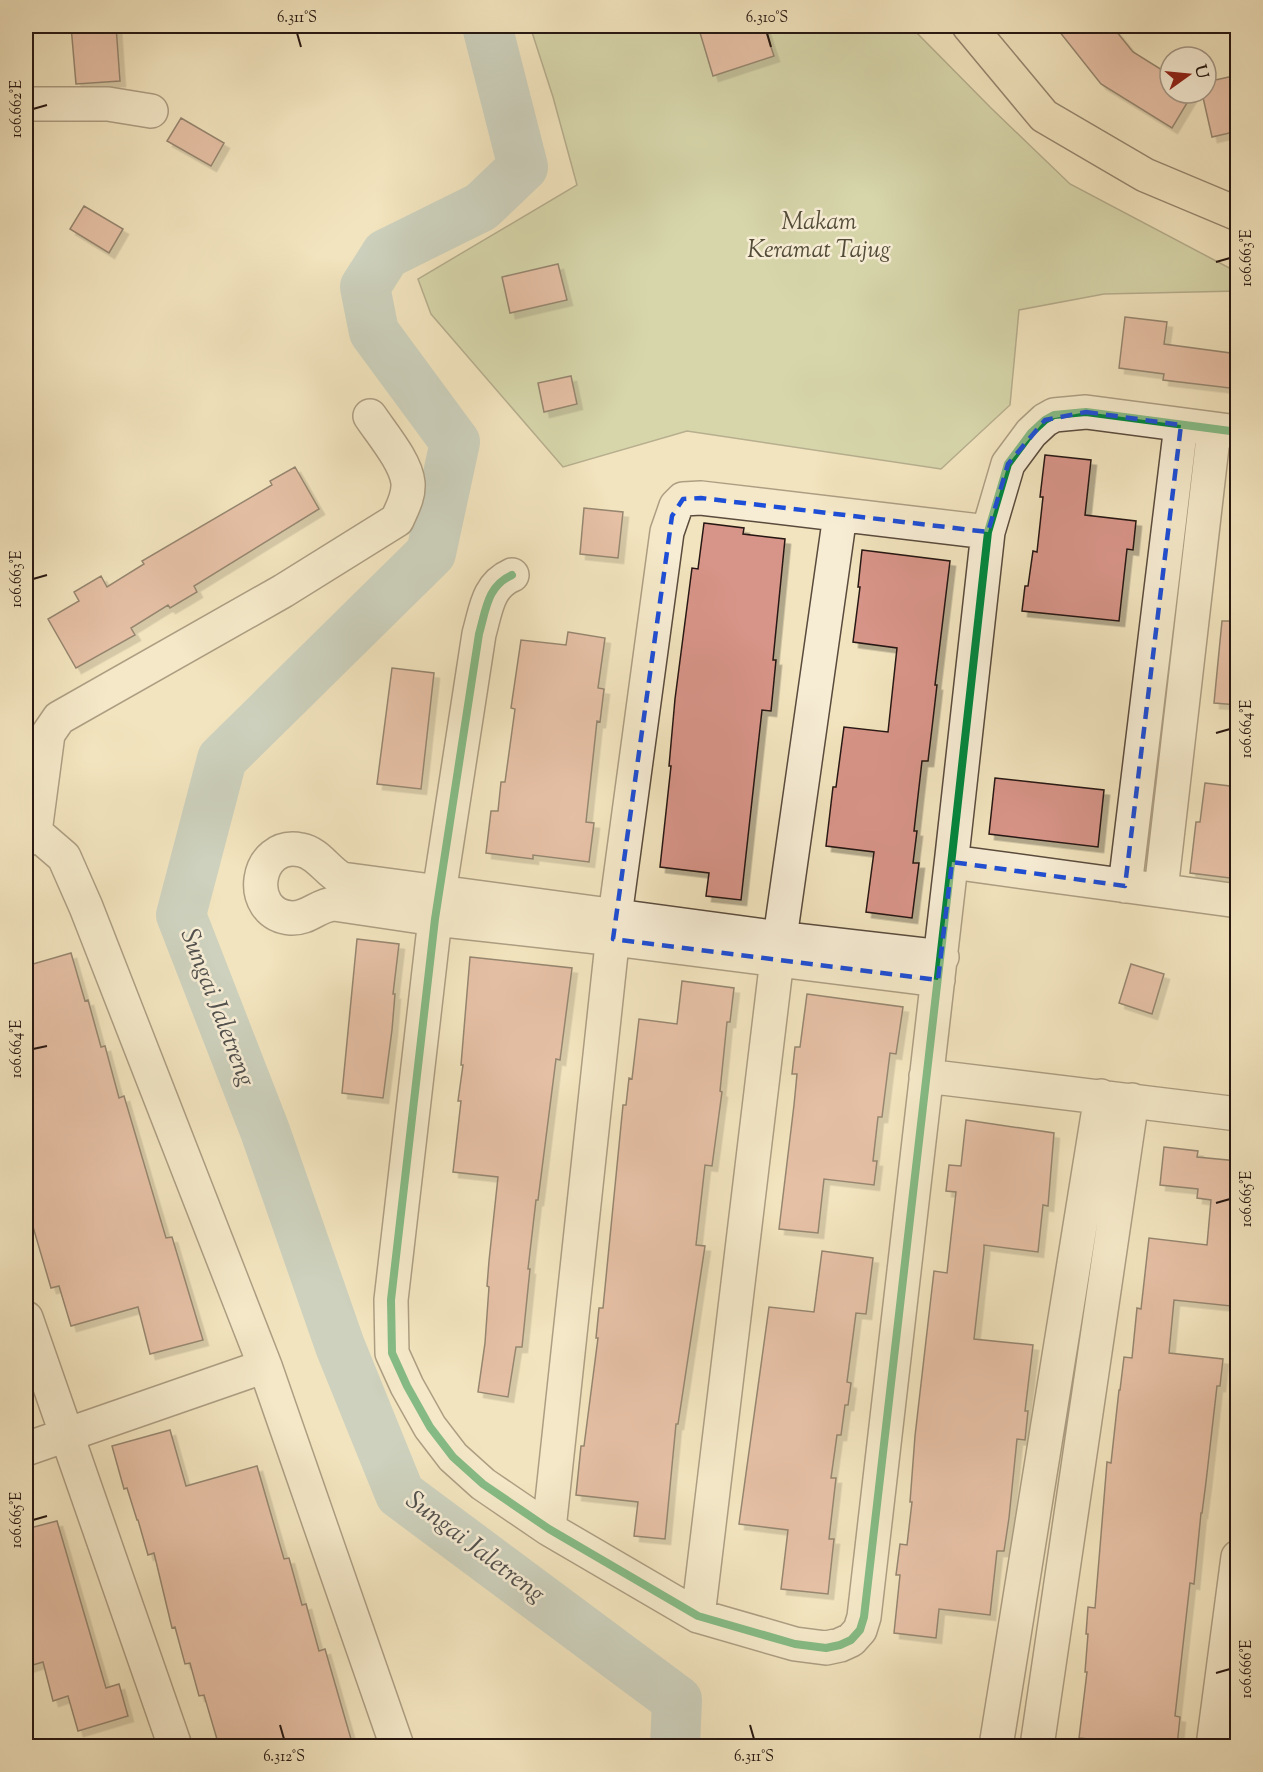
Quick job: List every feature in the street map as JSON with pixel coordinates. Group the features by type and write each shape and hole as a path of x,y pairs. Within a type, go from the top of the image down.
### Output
{"main road":[{"path":"969,26 1044,116 1145,175 1238,214"}],"street":[{"path":"26,104 108,104 151,111"},
{"path":"512,575 500,580 490,595 479,634 437,906 391,1300 392,1353 430,1427 453,1457 483,1484 549,1529 698,1616 795,1644 826,1648 851,1640 860,1630 864,1617 940,969 988,532 1008,464 1031,433 1054,415 1086,412 1226,431 1161,890"},
{"path":"370,416 403,465 408,483 406,501 396,520 284,591 59,718 48,734 30,836 64,857 73,877 265,1366 398,1746"},
{"path":"1125,886 1181,425"},
{"path":"549,1529 614,927 667,532 676,506 683,499 700,498 988,532"},
{"path":"698,1616 778,949 840,515"},
{"path":"952,862 1238,901"},
{"path":"437,906 940,969"},
{"path":"926,1076 1238,1114"},
{"path":"996,1746 1116,1098"},
{"path":"1037,1746 1116,1098"},
{"path":"26,1318 175,1746"},
{"path":"26,1449 66,1433 265,1366"},
{"path":"1213,1746 1238,1557"}],"highlighted area":[{"path":"1086,412 1181,425 1125,886 952,862 938,980 613,939 672,516 683,499 701,498 988,532 1008,464 1045,420"}],"green space":[{"name":"Makam Keramat Tajug","path":"530,26 910,26 1070,184 1237,272 1238,291 1104,294 1019,310 1010,405 941,469 687,431 563,467 431,314 418,279 577,185 553,97"}],"building":[{"path":"71,26 116,26 120,81 76,84"},
{"path":"698,26 764,26 774,56 713,76"},
{"path":"1055,26 1112,26 1133,52 1158,68 1158,105 1186,105 1172,128 1101,84"},
{"path":"1238,75 1238,131 1212,137 1205,105 1218,105 1218,79"},
{"path":"181,118 224,143 211,166 167,141"},
{"path":"84,206 123,229 109,253 70,229"},
{"path":"558,264 567,300 510,313 502,277"},
{"path":"1125,317 1167,322 1164,344 1238,354 1238,389 1163,380 1164,374 1119,368"},
{"path":"571,376 577,404 544,412 538,383"},
{"path":"1045,455 1091,460 1085,515 1136,521 1133,550 1127,549 1119,621 1022,611 1033,551 1037,552"},
{"path":"295,467 319,509 194,586 197,592 170,608 168,605 131,628 135,635 76,668 48,619 79,601 74,592 101,576 107,587 144,564 142,561 272,485 270,481"},
{"path":"584,508 623,512 618,558 580,554"},
{"path":"704,523 744,528 743,534 785,539 773,660 776,660 771,711 762,710 741,900 706,896 709,873 660,867 671,766 669,766 675,699 692,568 698,569"},
{"path":"862,550 950,561 928,761 922,761 914,831 917,831 913,863 919,863 912,918 866,912 874,852 826,846 833,787 836,787 844,727 888,732 897,648 853,642"},
{"path":"1222,621 1238,621 1238,705 1214,703"},
{"path":"568,632 605,638 598,688 604,689 600,722 597,721 586,822 594,823 589,862 533,855 533,859 486,853 491,811 498,811 501,782 505,782 515,709 511,708 521,640 566,645"},
{"path":"392,668 434,673 421,789 377,784"},
{"path":"995,778 1104,790 1098,847 989,834"},
{"path":"1205,783 1238,787 1238,817 1230,878 1190,873 1196,822 1200,822"},
{"path":"357,939 399,944 393,994 395,994 392,1030 383,1098 342,1093"},
{"path":"71,953 85,1001 88,1000 101,1047 105,1046 119,1098 124,1096 166,1238 172,1237 203,1340 150,1354 138,1307 71,1326 59,1286 51,1288 26,1203 26,966"},
{"path":"470,957 572,968 560,1060 556,1059 538,1200 536,1200 522,1347 516,1347 508,1397 478,1392 485,1343 489,1287 487,1286 498,1177 453,1172 461,1101 458,1101 463,1065 461,1065"},
{"path":"1131,964 1164,974 1152,1014 1119,1003"},
{"path":"682,981 734,988 730,1022 727,1022 720,1091 722,1092 712,1166 705,1165 696,1245 705,1246 678,1424 676,1424 665,1539 634,1536 638,1502 576,1495 581,1446 584,1446 598,1338 596,1338 599,1308 603,1308 623,1105 626,1105 629,1078 632,1079 639,1019 677,1024"},
{"path":"807,994 903,1007 896,1054 890,1053 882,1117 878,1117 873,1161 877,1161 874,1185 824,1179 818,1233 779,1229 797,1074 792,1074 795,1047 800,1047"},
{"path":"966,1120 1054,1133 1048,1206 1043,1205 1038,1252 984,1245 974,1339 1033,1345 1025,1411 1028,1411 1025,1440 1017,1439 1004,1551 997,1551 990,1615 939,1609 936,1638 894,1633 900,1575 896,1575 900,1544 907,1545 912,1502 910,1502 915,1436 934,1271 947,1273 956,1192 946,1191 949,1165 961,1166"},
{"path":"1164,1147 1198,1151 1197,1157 1238,1161 1238,1248 1231,1306 1174,1300 1169,1353 1223,1359 1220,1386 1217,1386 1194,1584 1190,1583 1175,1716 1180,1717 1177,1746 1153,1746 1079,1738 1087,1672 1085,1672 1088,1607 1095,1608 1107,1462 1111,1463 1124,1357 1132,1358 1137,1308 1141,1309 1149,1238 1207,1245 1211,1200 1197,1198 1198,1189 1160,1185"},
{"path":"822,1251 873,1258 866,1314 856,1313 847,1382 851,1383 848,1405 845,1405 841,1435 837,1435 831,1478 836,1478 829,1539 834,1539 828,1594 781,1589 788,1530 739,1524 769,1307 814,1312"},
{"path":"170,1430 186,1486 257,1466 284,1559 289,1558 302,1605 306,1604 319,1651 325,1649 353,1746 219,1746 204,1695 199,1696 190,1663 185,1664 175,1627 172,1628 154,1553 148,1555 127,1488 124,1489 112,1446"},
{"path":"57,1521 106,1688 119,1684 128,1716 78,1731 68,1696 53,1701 43,1662 26,1667 26,1529"}],"waterway":[{"name":"Sungai Jaletreng","path":"487,26 523,167 481,207 386,254 365,287 374,332 455,442 431,553 222,759 181,915 265,1131 340,1346 400,1494 677,1700 675,1746"}],"cycle path":[{"path":"512,575 497,585 492,592 479,634 435,919 391,1300 392,1353 430,1427 453,1457 483,1484 549,1529 698,1616 795,1644 826,1648 851,1640 860,1630 864,1617 988,532 1008,464 1031,433 1054,415 1086,412 1238,432"}]}
